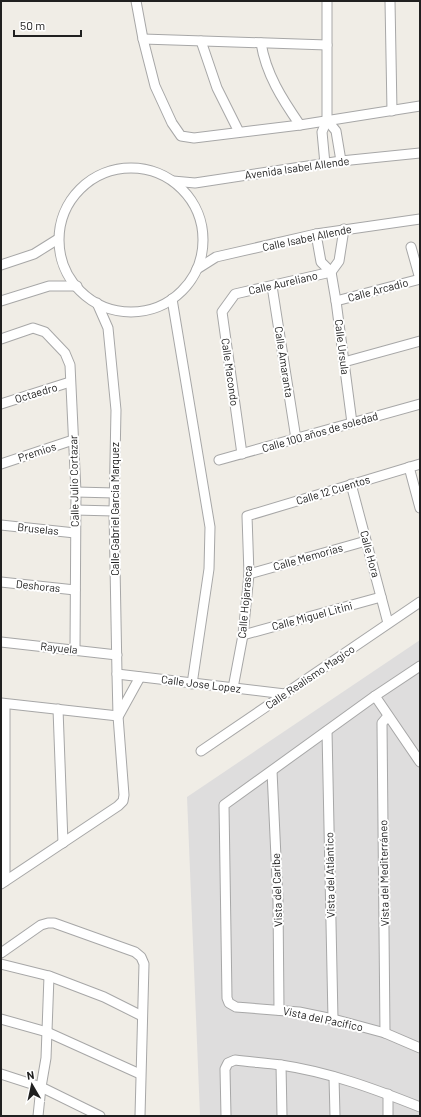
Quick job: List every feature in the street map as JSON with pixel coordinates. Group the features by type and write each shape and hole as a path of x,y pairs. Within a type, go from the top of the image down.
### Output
{"street":[{"path":"136,1 143,39 155,86 172,123 181,136 194,138 420,106"},
{"path":"325,164 322,132 327,120 327,1"},
{"path":"390,1 392,111"},
{"path":"143,39 327,45"},
{"path":"201,41 217,88 239,132"},
{"path":"261,43 263,59 270,76 300,124"},
{"path":"327,120 336,131 341,161"},
{"name":"Avenida Isabel Allende","path":"173,181 195,183 341,161 420,152"},
{"path":"137,168 156,172 173,181 188,195 198,212 203,231 202,250 197,269 186,286 172,299 154,308 135,312 115,310 97,303 81,292 68,277 61,258 58,239 61,220 69,202 82,187 98,176 117,169 137,168"},
{"name":"Calle Isabel Allende","path":"197,269 216,257 316,234 420,219"},
{"path":"331,272 339,261 344,229"},
{"name":"Calle Ursula","path":"316,234 321,262 331,272 352,423"},
{"path":"1,265 34,254 58,239"},
{"path":"411,247 420,279"},
{"name":"Calle Aureliano","path":"235,294 331,272"},
{"name":"Calle Arcadio","path":"336,301 420,279"},
{"path":"1,301 48,286 76,286"},
{"name":"Calle Amaranta","path":"272,286 296,439"},
{"name":"Calle Macondo","path":"235,294 222,312 242,454"},
{"path":"172,299 210,527 209,568 192,684"},
{"name":"Calle Gabriel Garcia Marquez","path":"63,843 118,806 124,795 118,716 117,674 114,511 116,410 108,328 97,303"},
{"name":"Calle Julio Cortazar","path":"1,339 33,328 45,332 65,353 70,365 76,492 75,650"},
{"path":"344,362 420,341"},
{"name":"Octaedro","path":"1,404 70,382"},
{"name":"Calle 100 años de soledad","path":"219,460 420,404"},
{"name":"Premios","path":"1,464 73,440"},
{"name":"Calle 12 Cuentos","path":"247,516 420,464"},
{"path":"409,467 420,508"},
{"name":"Calle Hora","path":"351,484 388,623"},
{"path":"76,492 115,494"},
{"path":"75,510 114,511"},
{"name":"Calle Hojarasca","path":"233,688 243,635 249,574 247,516"},
{"name":"Bruselas","path":"1,525 75,533"},
{"name":"Calle Memorias","path":"249,574 366,541"},
{"name":"Deshoras","path":"1,582 75,590"},
{"name":"Calle Miguel Litini","path":"243,635 381,598"},
{"name":"Calle Realismo Magico","path":"201,752 420,602"},
{"name":"Rayuela","path":"1,642 117,655"},
{"path":"272,771 375,696 420,666"},
{"name":"Calle Jose Lopez","path":"117,674 285,694"},
{"path":"3,883 3,703 118,716 140,677"},
{"path":"375,696 420,762"},
{"path":"3,883 63,843 58,710"},
{"name":"Vista del Mediterráneo","path":"385,1033 382,723 388,716"},
{"name":"Vista del Atlántico","path":"327,732 333,1019"},
{"name":"Vista del Pacífico","path":"272,771 224,805 227,998 229,1003 236,1007 299,1012 333,1019 385,1033 420,1048"},
{"name":"Vista del Caribe","path":"272,771 278,901 279,1010"},
{"path":"1,953 41,925 54,923 136,952 141,957 144,964 140,1116"},
{"path":"1,964 49,976 104,997 142,1016"},
{"path":"38,1116 46,1058 49,976"},
{"path":"1,1019 47,1032 140,1074"},
{"path":"226,1116 225,1068 228,1063 235,1060 281,1065 334,1077 388,1094 420,1107"},
{"path":"281,1065 282,1116"},
{"path":"1,1074 41,1087 100,1116"},
{"path":"334,1077 335,1116"},
{"path":"388,1094 388,1116"}],"shaded area":[{"path":"420,640 420,1116 200,1116 187,797"}]}
